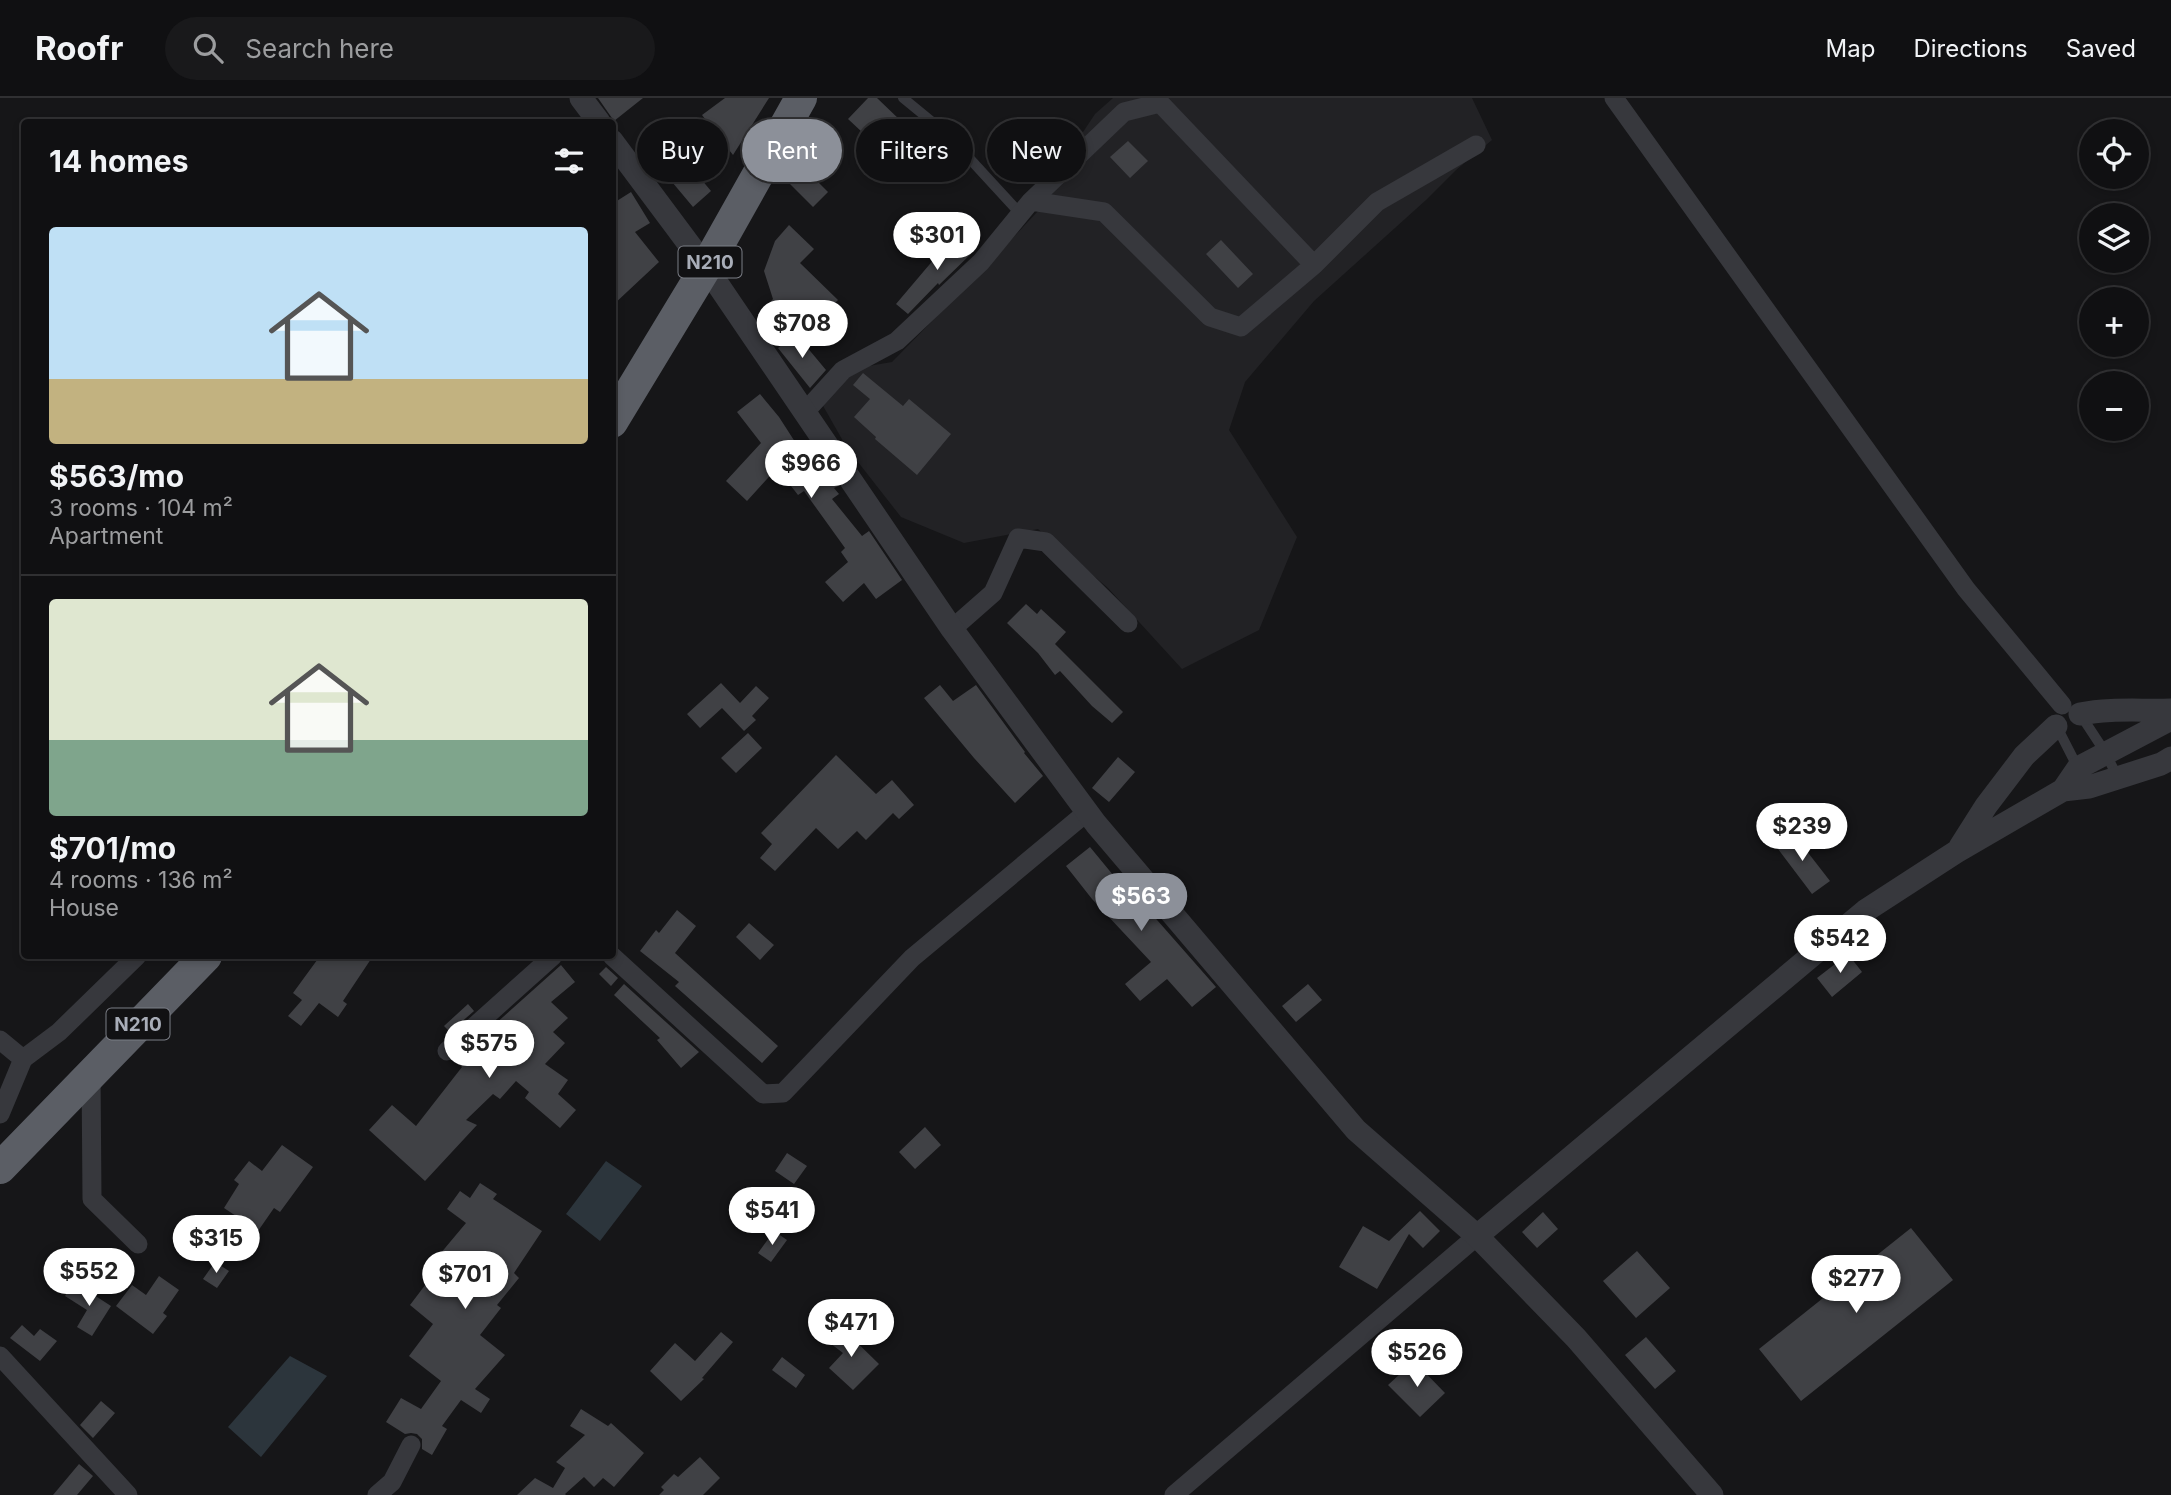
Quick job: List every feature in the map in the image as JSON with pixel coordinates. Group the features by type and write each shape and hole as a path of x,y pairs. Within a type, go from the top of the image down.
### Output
{"highway":[{"name":"N210","path":"616,415 706,267 802,98"},
{"name":"N210","path":"0,1168 203,959"}],"street":[{"path":"581,98 597,119"},
{"path":"1614,98 1966,589 2066,715"},
{"path":"804,413 843,370 897,341 981,262 1024,205 1124,112 1160,103 1314,265"},
{"path":"1024,205 1104,212 1210,317 1241,327 1314,265 1377,202 1476,145"},
{"path":"616,146 706,267 952,629 1087,812 1356,1130 1477,1236 1576,1338 1712,1495"},
{"path":"952,629 993,593 1018,538 1046,542 1128,623"},
{"path":"1956,852 1986,806 2024,756 2066,715 2101,709 2137,712 2171,710"},
{"path":"1174,1495 1477,1236 1865,911 1956,852 2083,778 2105,752 2171,719"},
{"path":"2083,778 2117,776 2161,764 2171,758"},
{"path":"615,959 763,1094 783,1093 912,958 1087,812"},
{"path":"0,1114 23,1059 59,1031 134,959"},
{"path":"447,1051 550,959"},
{"path":"0,1041 23,1059"},
{"path":"81,1083 92,1199 138,1244"},
{"path":"0,1356 128,1495"},
{"path":"377,1495 392,1482 411,1445"}],"lane":[{"path":"903,98 947,134 1024,205"},
{"path":"2066,715 2105,752 2117,776"},
{"path":"2066,715 2083,778"}],"shaded area":[{"path":"1113,98 1472,98 1492,140 1314,301 1245,382 1229,430 1297,537 1259,630 1182,669 1108,588 1038,529 964,543 901,517 847,448 822,404 831,390 863,367 892,362 1039,210 1054,182 1086,182 1086,128 1095,114"},
{"path":"606,1161 642,1186 600,1241 566,1214"},
{"path":"290,1356 327,1376 261,1457 228,1427"}],"building":[{"path":"598,98 643,98 616,119 613,119"},
{"path":"725,98 769,98 756,119 742,119 742,141 733,155 728,149 728,119 705,119 702,115"},
{"path":"868,98 877,98 899,119 856,119 856,126 848,119"},
{"path":"1128,141 1148,161 1130,178 1110,157"},
{"path":"672,182 704,182 711,191 693,207"},
{"path":"788,182 818,182 828,192 813,207"},
{"path":"631,192 650,223 635,232 659,262 616,302 616,201"},
{"path":"789,225 814,249 800,263 838,300 802,336 769,304 773,299 764,271 775,241"},
{"path":"957,232 976,249 908,314 896,304"},
{"path":"1221,240 1253,274 1238,288 1206,254"},
{"path":"796,334 826,370 810,388 778,348"},
{"path":"863,373 903,406 909,399 951,434 917,475 854,417 870,399 853,385"},
{"path":"760,394 779,417 817,476 826,469 838,486 834,488 839,494 832,499 862,536 869,531 902,580 876,599 864,583 843,602 825,582 848,562 841,552 845,548 804,491 798,495 777,468 747,501 726,481 761,443 737,412"},
{"path":"1026,604 1037,614 1041,609 1066,632 1055,644 1123,712 1112,723 1092,706 1060,671 1055,675 1038,653 1007,623"},
{"path":"721,683 740,703 756,686 769,698 752,716 756,720 744,731 722,708 700,728 687,714"},
{"path":"940,685 953,701 976,685 1043,776 1015,803 924,698"},
{"path":"748,733 762,748 736,773 721,758"},
{"path":"836,755 876,794 892,780 914,805 899,819 893,813 866,840 857,831 838,849 816,828 775,871 760,858 772,844 761,833"},
{"path":"1118,757 1135,772 1109,802 1092,788"},
{"path":"1792,832 1830,881 1812,894 1775,845"},
{"path":"1090,847 1118,881 1123,877 1145,903 1143,904 1216,987 1192,1007 1167,979 1140,1001 1125,984 1151,962 1092,899 1066,866"},
{"path":"677,910 696,926 675,953 778,1046 762,1063 675,986 679,982 640,951 656,930 659,933"},
{"path":"749,923 774,945 760,960 736,937"},
{"path":"1848,954 1862,972 1832,997 1817,978"},
{"path":"318,959 371,959 343,1001 347,1004 338,1017 319,1003 301,1026 288,1016 302,1000 293,993"},
{"path":"561,965 575,982 551,1002 568,1018 553,1032 565,1043 545,1064 568,1080 558,1094 576,1110 560,1128 525,1098 529,1092 516,1081 500,1099 493,1094 466,1120 477,1125 425,1181 369,1130 392,1105 416,1126 462,1067 455,1060"},
{"path":"606,967 618,978 611,986 599,974"},
{"path":"624,984 699,1052 681,1068 657,1040 660,1038 614,995"},
{"path":"1308,984 1322,1000 1296,1022 1282,1006"},
{"path":"468,1004 474,1011 450,1032 444,1026"},
{"path":"925,1127 941,1145 915,1169 899,1152"},
{"path":"282,1145 313,1167 280,1212 274,1208 251,1241 238,1232 245,1222 224,1208 239,1184 234,1180 249,1161 262,1171"},
{"path":"787,1153 807,1166 794,1184 775,1171"},
{"path":"480,1183 497,1194 493,1199 542,1231 514,1273 519,1278 497,1305 501,1308 480,1335 505,1355 475,1389 490,1399 481,1413 461,1400 442,1426 447,1429 432,1455 422,1449 422,1439 417,1434 405,1434 386,1422 401,1398 421,1409 441,1381 409,1356 433,1324 410,1305 445,1259 440,1254 466,1223 447,1209 460,1191 470,1198"},
{"path":"1420,1211 1440,1231 1423,1248 1409,1234 1377,1289 1339,1267 1363,1226 1389,1241"},
{"path":"1543,1212 1558,1229 1537,1248 1522,1232"},
{"path":"1911,1228 1953,1280 1801,1401 1759,1349"},
{"path":"774,1231 787,1240 771,1262 758,1253"},
{"path":"1637,1251 1670,1288 1636,1318 1603,1281"},
{"path":"215,1262 229,1271 217,1288 203,1279"},
{"path":"159,1276 179,1290 163,1313 167,1316 153,1334 116,1306 132,1285 146,1295"},
{"path":"74,1282 111,1306 92,1336 77,1327 87,1310 65,1296"},
{"path":"22,1325 34,1336 40,1329 57,1341 40,1361 10,1338"},
{"path":"839,1325 879,1364 853,1390 829,1368 843,1353 826,1340"},
{"path":"721,1332 733,1342 702,1378 704,1379 681,1401 650,1371 675,1343 695,1361"},
{"path":"1646,1337 1676,1371 1655,1389 1625,1355"},
{"path":"782,1357 805,1375 796,1388 772,1370"},
{"path":"1414,1361 1445,1393 1420,1417 1388,1385"},
{"path":"101,1401 115,1413 93,1438 80,1425"},
{"path":"581,1409 608,1426 611,1423 644,1453 614,1487 603,1478 594,1487 584,1477 566,1495 517,1495 535,1478 553,1488 565,1468 556,1462 585,1435 570,1426"},
{"path":"700,1457 720,1478 703,1495 659,1495 664,1490 661,1487 674,1474 678,1477"},
{"path":"79,1464 93,1476 77,1495 53,1495"}]}
